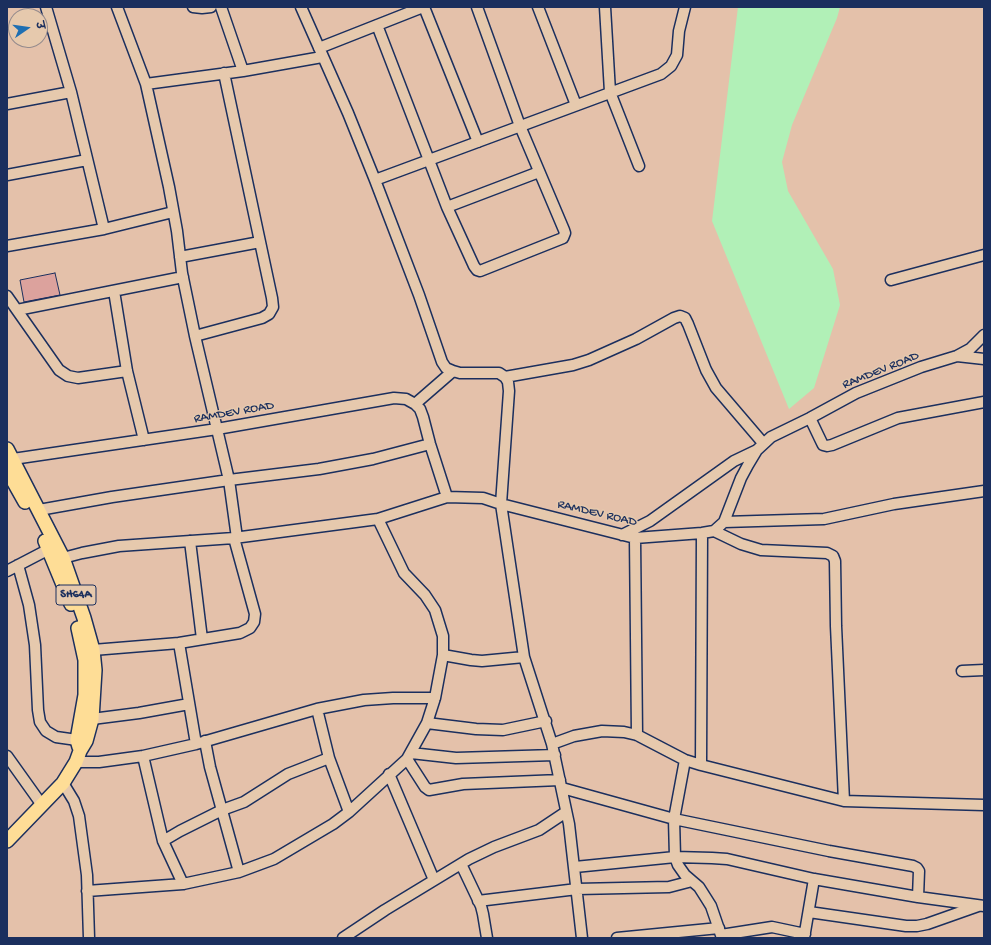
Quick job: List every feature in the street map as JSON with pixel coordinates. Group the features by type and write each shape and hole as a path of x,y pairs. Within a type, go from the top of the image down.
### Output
{"main road":[{"name":"SH64A","path":"9,460 39,510 53,547 81,638 85,660 85,695 80,749"},
{"name":"SH64A","path":"7,841 64,783 92,719 95,670 93,650 84,618 63,558 53,547 24,498 9,460"}],"street":[{"path":"46,7 71,92 104,229"},
{"path":"93,650 178,643 240,633 250,628 254,622 255,614 236,538 229,480 195,336 183,278 174,212 146,84 117,7"},
{"path":"193,7 210,7"},
{"path":"221,7 243,71"},
{"path":"301,7 348,113 375,180 419,295 442,362 446,368 460,373 499,373 505,377 508,382 509,391 501,504 524,657 546,721 561,784 575,867 582,938"},
{"path":"146,84 243,71 320,52 377,25 424,7 478,142"},
{"path":"377,25 446,207 476,270 480,271 562,238 565,234 520,126 477,7"},
{"path":"538,7 576,105"},
{"path":"605,7 610,92 639,166"},
{"path":"375,180 662,74 672,66 677,55 679,31 684,7"},
{"path":"195,336 262,318 269,314 273,307 224,73"},
{"path":"7,104 71,92"},
{"path":"7,175 87,160"},
{"path":"446,207 539,172"},
{"path":"7,246 104,229 174,212"},
{"path":"180,258 260,242"},
{"path":"891,280 984,255"},
{"path":"17,310 183,278"},
{"path":"114,292 128,371 144,440"},
{"path":"7,296 59,370 68,376 78,378 128,371"},
{"path":"505,377 573,366 636,339 674,318 680,316 685,318 706,370 716,388 760,447 734,461 650,521 622,535"},
{"name":"RAMDEV ROAD","path":"447,496 483,498 501,504 635,538 714,531 724,522 741,478 760,447 771,437 856,393 922,367 957,356 970,349 984,335"},
{"path":"957,356 984,359"},
{"path":"63,558 119,546 236,538 378,519 447,496 423,417 420,409 415,404 453,371"},
{"name":"RAMDEV ROAD","path":"9,460 217,429 394,398 406,399 415,404"},
{"path":"810,418 823,445 832,446 898,418 984,402"},
{"path":"39,510 112,497 319,469 373,459 430,444"},
{"path":"724,522 824,519 894,504 984,491"},
{"path":"88,891 162,887 183,884 238,872 274,859 333,824 349,812 409,756 427,723 435,698 443,655 443,636 435,610 424,595 404,573 378,519"},
{"path":"714,531 741,544 761,550 827,553 833,556 835,562 836,626 844,801"},
{"path":"701,766 702,533"},
{"path":"635,538 637,735"},
{"path":"190,541 202,639"},
{"path":"7,571 53,547"},
{"path":"18,565 28,605 35,645 38,710 40,722 46,731 80,749 99,762 143,756 200,742 317,709 364,700 435,698"},
{"path":"178,643 189,704 222,810 238,872"},
{"path":"443,655 482,661 524,657"},
{"path":"962,671 984,670"},
{"path":"92,719 139,713 189,704"},
{"path":"317,709 329,758 349,812"},
{"path":"427,723 476,729 502,730 546,721"},
{"path":"552,744 574,736 602,731 624,732 637,735 685,760 701,766 844,801 984,805"},
{"path":"409,756 456,758 555,755"},
{"path":"7,756 42,805"},
{"path":"143,756 163,841 183,884"},
{"path":"409,756 428,790 463,784 561,784 674,819 913,866 919,871 918,897"},
{"path":"163,841 222,810 244,802 288,774 329,758"},
{"path":"685,760 674,819 675,857 685,876 699,887 706,898 721,934"},
{"path":"389,774 434,880"},
{"path":"64,783 74,801 79,816 88,891 89,938"},
{"path":"343,938 384,910 461,864 494,847 539,830 566,812"},
{"path":"575,867 675,857 727,859 814,879 918,897 982,906"},
{"path":"461,864 483,914 487,938"},
{"path":"619,938 721,934 772,927 804,936 814,879"},
{"path":"478,901 577,889 669,887 692,881"},
{"path":"809,912 906,926 917,926 982,906"}],"green space":[{"path":"738,7 840,7 837,18 792,125 782,162 788,191 833,269 840,305 814,388 789,409 712,221"}],"building":[{"path":"55,273 60,295 24,302 20,280"}]}
